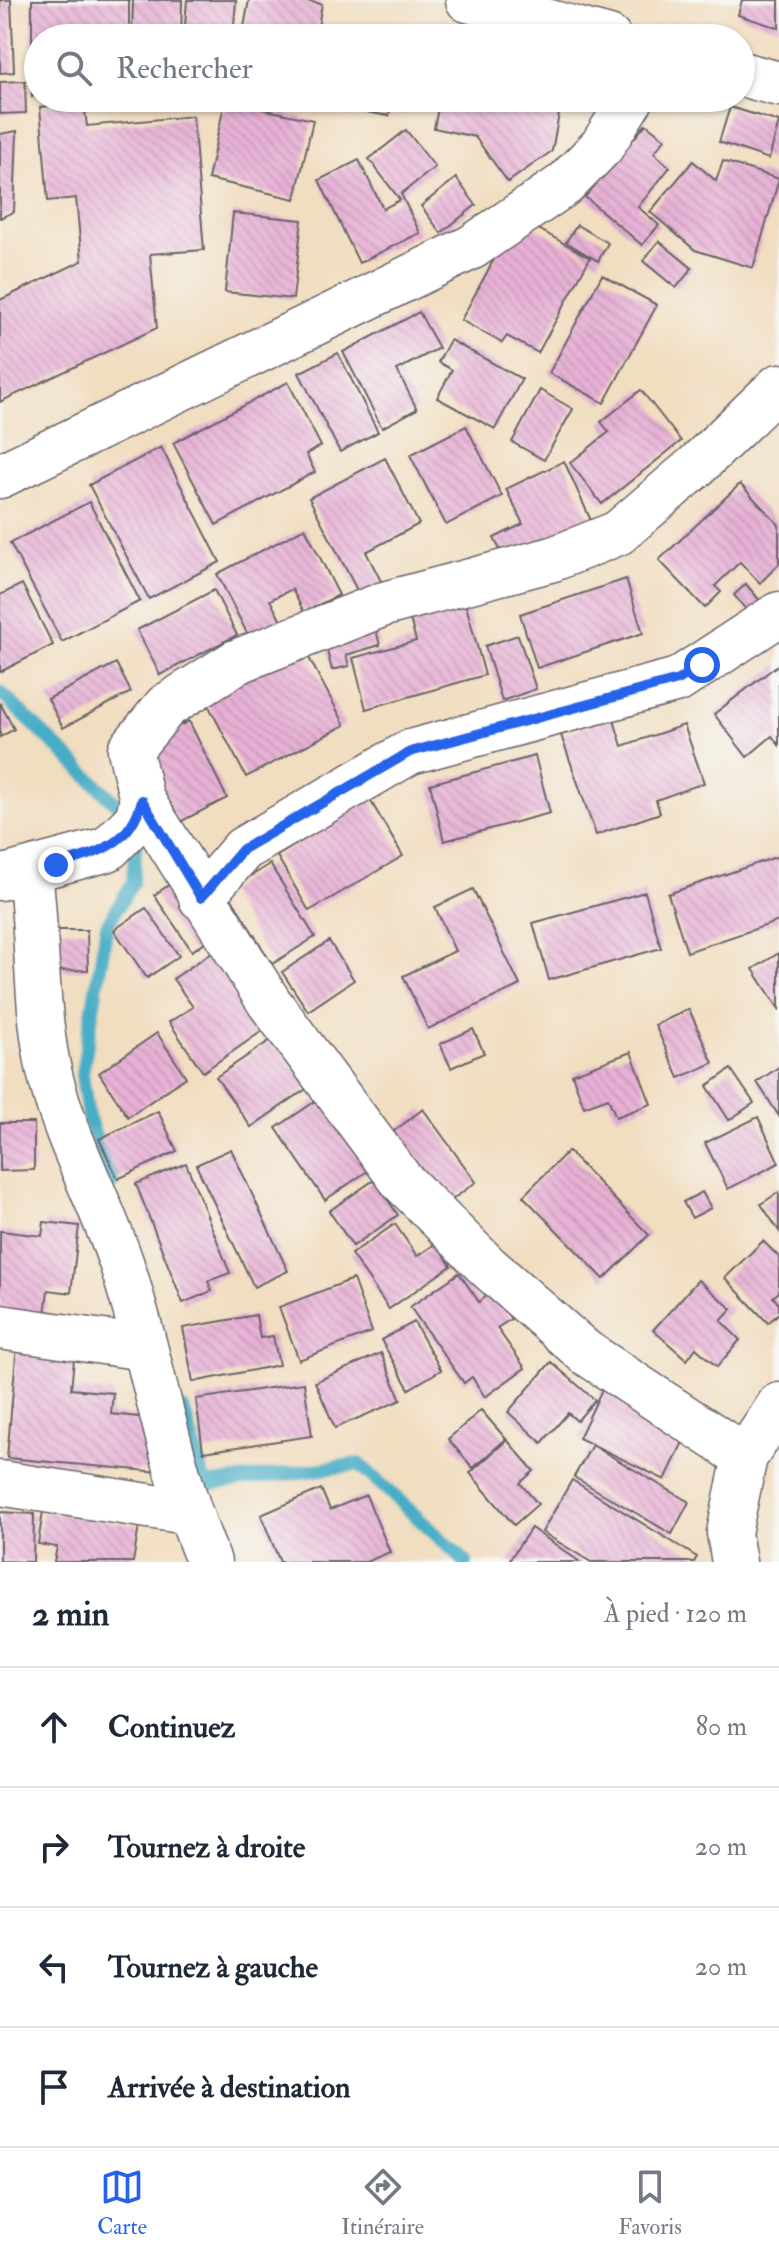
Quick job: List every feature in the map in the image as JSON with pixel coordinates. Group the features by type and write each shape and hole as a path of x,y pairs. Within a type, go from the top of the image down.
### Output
{"street":[{"path":"468,0 557,24"},
{"path":"755,78 779,84"},
{"path":"0,476 472,247 565,184 602,146 623,112"},
{"path":"745,1457 585,1352 488,1267 402,1181 269,1002 201,898 129,823 130,750 166,706 236,662 369,610 553,559 618,533 695,467 779,386"},
{"path":"201,898 243,849 410,752 678,680 779,614"},
{"path":"129,823 15,875 37,936 40,1015 48,1069 122,1265 187,1512 209,1562"},
{"path":"0,1327 144,1348"},
{"path":"734,1562 729,1533 745,1457 779,1405"},
{"path":"0,1483 187,1512"}],"building":[{"path":"0,0 11,0 14,72 0,73"},
{"path":"32,0 129,0 129,24 32,24"},
{"path":"133,0 182,0 181,24 132,24"},
{"path":"187,0 236,0 234,24 185,24"},
{"path":"249,0 300,0 322,4 318,24 245,24"},
{"path":"742,0 779,0 779,28 738,15"},
{"path":"24,81 26,113 0,114 0,82"},
{"path":"40,112 85,112 87,126 193,116 204,250 150,254 157,328 0,402 0,300 82,261 76,198 48,201"},
{"path":"223,112 276,112 313,120 295,199 208,179"},
{"path":"366,112 390,112 389,116"},
{"path":"437,112 559,112 552,151 508,182 475,137 434,128"},
{"path":"728,112 746,112 779,122 769,159 719,142"},
{"path":"646,124 665,139 654,153 670,167 638,207 659,225 642,245 585,197"},
{"path":"406,130 435,167 401,194 420,233 359,263 319,180 359,160 383,209 400,200 369,159"},
{"path":"17,131 14,212 0,218 0,134"},
{"path":"693,161 716,181 723,161 779,179 753,268 695,250 650,212"},
{"path":"456,178 476,205 441,233 421,206"},
{"path":"233,213 302,220 293,299 225,292"},
{"path":"517,217 590,258 538,353 507,336 502,343 461,320"},
{"path":"577,225 608,243 598,261 566,242"},
{"path":"659,241 692,268 676,288 643,261"},
{"path":"602,275 657,305 604,403 549,373"},
{"path":"419,312 439,348 397,370 417,409 382,428 343,352"},
{"path":"450,340 522,379 495,429 437,398 452,370 438,362"},
{"path":"338,353 378,432 340,452 299,373"},
{"path":"288,382 321,446 306,454 315,472 216,525 173,443"},
{"path":"540,390 573,409 544,460 512,442"},
{"path":"641,390 681,441 602,504 570,463 609,432 601,422"},
{"path":"466,426 502,496 446,525 410,455"},
{"path":"161,447 220,562 149,599 89,485"},
{"path":"385,458 419,524 366,552 383,585 360,596 309,498"},
{"path":"564,461 593,525 508,566 494,538 523,524 506,489"},
{"path":"740,484 779,525 779,564 760,583 740,562 715,586 721,592 705,608 659,560"},
{"path":"89,502 140,601 62,642 10,543"},
{"path":"305,528 339,595 304,612 292,589 270,600 282,623 250,639 217,574"},
{"path":"626,579 643,633 537,668 520,614"},
{"path":"22,584 53,645 0,672 0,595"},
{"path":"746,584 762,603 749,613 734,595"},
{"path":"214,590 237,635 160,675 137,630"},
{"path":"462,591 485,675 366,709 353,658 416,641 407,608"},
{"path":"373,619 380,645 346,655 349,666 332,670 322,632"},
{"path":"518,635 536,689 502,701 485,646"},
{"path":"302,645 345,725 246,777 204,697"},
{"path":"116,663 131,692 63,728 48,699"},
{"path":"779,664 779,745 772,736 747,757 714,714"},
{"path":"0,703 14,729 0,737"},
{"path":"613,717 622,746 684,725 704,783 656,800 660,813 596,835 561,735"},
{"path":"189,721 227,798 178,823 140,745"},
{"path":"535,756 550,813 444,841 430,784"},
{"path":"370,800 403,856 309,911 277,856"},
{"path":"779,856 779,921 687,952 668,894"},
{"path":"270,864 315,937 272,964 227,891"},
{"path":"181,877 219,932 192,951 154,895"},
{"path":"473,889 520,985 428,1029 403,976 455,951 435,907"},
{"path":"645,892 661,948 549,980 533,923"},
{"path":"146,908 179,956 147,978 114,930"},
{"path":"48,930 87,930 88,970 49,971"},
{"path":"329,941 354,980 308,1011 282,972"},
{"path":"218,948 271,1025 203,1072 169,1022 193,1007 173,979"},
{"path":"779,953 779,1009 753,969"},
{"path":"689,1009 713,1063 679,1078 655,1025"},
{"path":"473,1029 484,1053 451,1068 440,1044"},
{"path":"157,1033 186,1077 128,1117 99,1073"},
{"path":"275,1037 309,1087 251,1127 216,1077"},
{"path":"631,1052 651,1104 616,1117 608,1098 584,1107 572,1074"},
{"path":"779,1067 779,1116 757,1082"},
{"path":"731,1069 754,1103 729,1120 707,1086"},
{"path":"323,1096 372,1168 325,1200 276,1128"},
{"path":"423,1109 476,1182 438,1210 385,1138"},
{"path":"158,1111 177,1151 118,1179 99,1139"},
{"path":"758,1117 779,1163 728,1189 705,1143"},
{"path":"0,1123 34,1123 34,1170 0,1171"},
{"path":"231,1149 288,1271 254,1287 196,1165"},
{"path":"568,1151 649,1235 604,1279 523,1196"},
{"path":"186,1163 230,1273 208,1281 212,1291 183,1303 136,1184"},
{"path":"374,1180 398,1215 353,1246 329,1211"},
{"path":"702,1192 711,1208 692,1218 683,1202"},
{"path":"779,1192 779,1231 761,1204"},
{"path":"44,1222 79,1226 71,1293 48,1290 45,1315 0,1310 0,1231 42,1236"},
{"path":"395,1224 417,1256 437,1243 451,1266 389,1309 351,1254"},
{"path":"763,1241 779,1257 779,1292 773,1297 779,1304 779,1313 768,1323 725,1278"},
{"path":"459,1273 479,1302 492,1292 511,1319 497,1328 525,1368 485,1397 472,1377 464,1383 410,1307"},
{"path":"353,1279 372,1332 299,1360 279,1307"},
{"path":"698,1280 732,1309 721,1321 740,1340 717,1367 696,1348 687,1360 653,1330"},
{"path":"256,1315 260,1338 273,1336 279,1365 193,1382 183,1328"},
{"path":"414,1322 441,1370 409,1389 381,1340"},
{"path":"17,1344 75,1350 71,1389 113,1393 111,1414 148,1418 159,1472 7,1458"},
{"path":"381,1353 401,1400 335,1428 315,1382"},
{"path":"551,1362 595,1400 577,1421 568,1413 542,1443 508,1412"},
{"path":"304,1383 312,1436 203,1452 196,1399"},
{"path":"605,1383 692,1423 665,1480 579,1438"},
{"path":"481,1410 506,1439 473,1468 448,1439"},
{"path":"507,1440 534,1471 520,1483 538,1504 514,1525 470,1473"},
{"path":"592,1445 689,1502 672,1534 574,1477"},
{"path":"572,1480 697,1557 694,1562 591,1562 542,1532"},
{"path":"321,1489 330,1510 366,1495 390,1552 366,1562 280,1562 261,1515"},
{"path":"43,1511 139,1526 133,1562 54,1562 57,1547 38,1544"},
{"path":"0,1512 34,1514 33,1562 0,1561"},
{"path":"531,1528 556,1545 580,1562 508,1562"}],"waterway":[{"path":"0,692 121,808 136,836 133,882 107,925 82,1074 88,1117 112,1183"},
{"path":"183,1409 205,1485 359,1464 466,1562"}],"route":[{"path":"56,865 108,849 137,819 142,800 201,898 243,849 410,752 678,680 702,665"}]}
